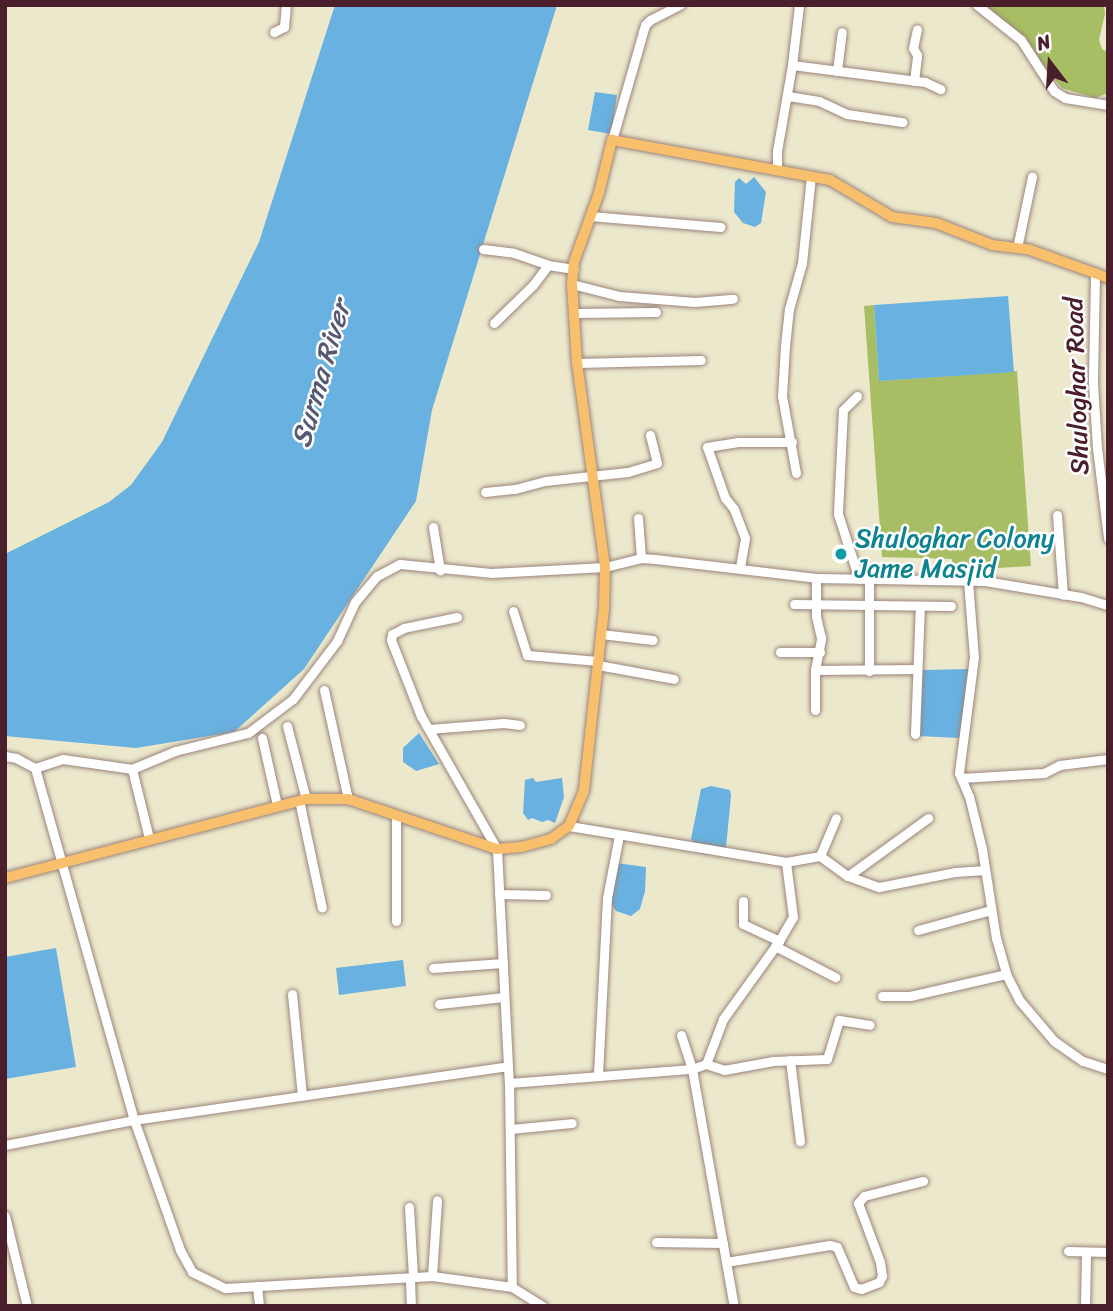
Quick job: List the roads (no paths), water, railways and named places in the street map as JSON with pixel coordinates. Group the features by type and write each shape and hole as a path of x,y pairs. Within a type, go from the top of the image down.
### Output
{"main road":[{"path":"5,878 149,838 303,800 348,799 497,849 551,839 569,826 584,790 601,634 605,568 577,363 572,284 612,140 830,180 892,217 936,223 992,245 1030,250 1108,278"}],"street":[{"path":"274,32 284,27 286,5"},
{"path":"612,140 645,25 680,5"},
{"path":"777,169 777,151 788,96 799,5"},
{"path":"977,5 1021,40 1054,91 1065,98 1108,105"},
{"path":"914,80 917,55 913,48 917,29"},
{"path":"837,71 842,32"},
{"path":"792,65 914,80 940,89"},
{"path":"788,96 819,101 847,114 902,122"},
{"path":"796,473 782,397 789,309 802,263 811,176"},
{"path":"1017,248 1032,177"},
{"path":"590,216 720,227"},
{"path":"483,249 514,253 548,265 574,269"},
{"path":"494,323 533,285 548,265"},
{"name":"Shuloghar Road","path":"1095,275 1097,321 1093,383 1097,448 1108,538"},
{"path":"572,284 619,296 695,302 733,299"},
{"path":"575,313 656,312"},
{"path":"577,363 701,360"},
{"path":"857,396 843,410 838,514 864,579 869,605 869,671"},
{"path":"485,492 515,489 545,481 628,472 657,463 650,435"},
{"path":"740,567 745,538 734,509 725,498 707,447 737,442 792,442"},
{"path":"1058,515 1063,595"},
{"path":"638,518 641,558"},
{"path":"433,527 440,570"},
{"path":"5,756 34,768 63,759 132,769 175,751 247,733 293,699 337,641 355,602 377,576 400,564 491,573 605,568 641,558 740,567 816,579 968,581 1022,586 1108,605"},
{"path":"815,710 815,670 820,652 816,579"},
{"path":"968,581 974,657 961,778 969,796 1006,974 1020,1001 1054,1041 1083,1061 1108,1069"},
{"path":"794,604 951,606"},
{"path":"915,734 920,606"},
{"path":"513,611 527,655 598,663 674,678"},
{"path":"457,617 420,623 392,634 401,670 429,729 497,849 509,1083 512,1287"},
{"path":"601,634 653,640"},
{"path":"780,652 820,652"},
{"path":"815,670 918,670"},
{"path":"324,690 348,799"},
{"path":"429,729 504,723 520,725"},
{"path":"287,726 323,908"},
{"path":"262,738 277,805"},
{"path":"961,778 1044,773 1060,765 1108,760"},
{"path":"34,768 134,1120 180,1250 192,1272 225,1288 432,1276 512,1287 542,1306"},
{"path":"132,769 149,838"},
{"path":"396,816 396,921"},
{"path":"820,856 836,818"},
{"path":"848,876 928,818"},
{"path":"569,826 786,863 820,856 848,876 879,887 955,872 985,870"},
{"path":"598,1075 607,898 619,835"},
{"path":"706,1064 723,1019 793,917 786,863"},
{"path":"499,894 546,895"},
{"path":"743,901 743,924 835,977"},
{"path":"918,930 991,910"},
{"path":"433,968 503,963"},
{"path":"882,996 911,996 1006,974"},
{"path":"292,994 302,1096"},
{"path":"439,1004 504,997"},
{"path":"509,1083 692,1069 706,1064 724,1070 790,1060 827,1059 839,1020 870,1025"},
{"path":"681,1035 692,1069 734,1306"},
{"path":"790,1060 800,1141"},
{"path":"5,1145 134,1120 507,1066"},
{"path":"510,1129 572,1123"},
{"path":"726,1262 830,1245 837,1247 855,1287 861,1289 879,1282 883,1276 880,1262 858,1203 864,1196 923,1181"},
{"path":"432,1276 437,1200"},
{"path":"409,1207 411,1306"},
{"path":"5,1216 27,1306"},
{"path":"656,1242 723,1242"},
{"path":"1068,1251 1108,1252"},
{"path":"1085,1306 1086,1252"},
{"path":"257,1286 259,1306"}],"water":[{"name":"Surma River","path":"335,5 557,5 432,410 416,501 304,669 234,732 136,748 5,736 5,554 109,502 131,485 162,442 259,242"},
{"path":"595,92 617,95 611,134 588,130"},
{"path":"754,177 766,192 761,223 755,227 743,223 734,212 735,182 739,178 746,184"},
{"path":"1008,296 1014,372 879,381 874,305"},
{"path":"969,669 960,738 917,736 919,673 923,670"},
{"path":"419,733 439,764 416,771 403,762 403,748"},
{"path":"533,778 536,782 562,778 564,797 555,823 532,818 528,820 523,813 525,780"},
{"path":"711,786 730,790 731,796 726,847 717,855 701,854 691,839 701,789"},
{"path":"616,863 646,867 645,891 640,909 631,916 616,911 611,904"},
{"path":"56,948 76,1067 5,1079 5,957"},
{"path":"403,960 406,986 339,995 336,968"}],"place":[{"name":"Shuloghar Colony Jame Masjid","path":"841,554"}]}
